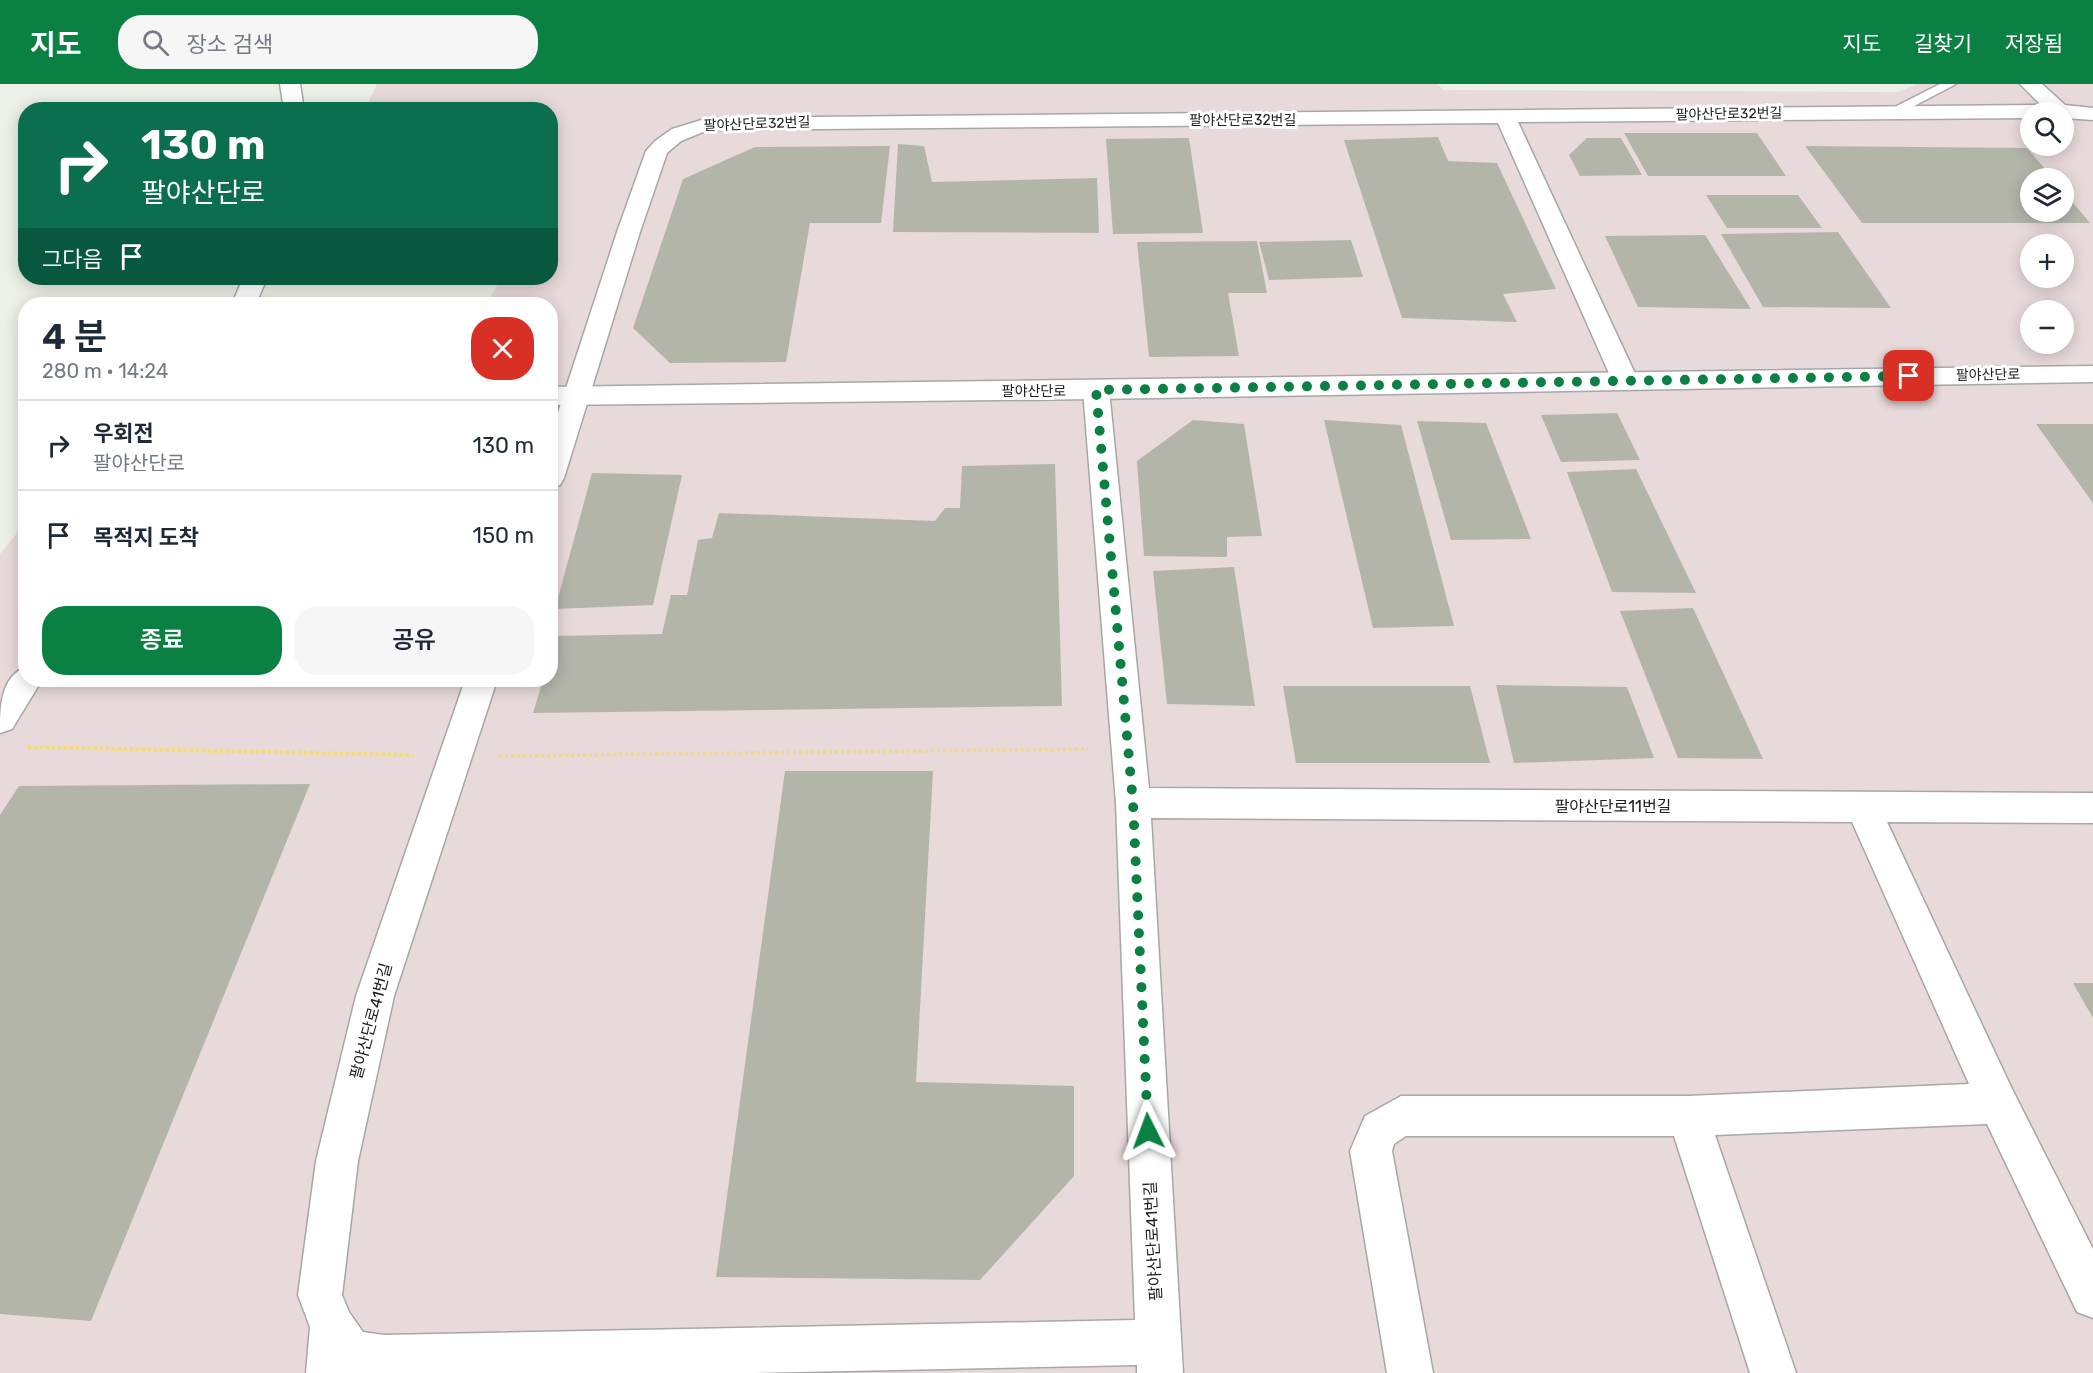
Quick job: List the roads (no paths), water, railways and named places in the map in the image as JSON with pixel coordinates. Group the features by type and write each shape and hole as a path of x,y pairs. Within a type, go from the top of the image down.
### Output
{"street":[{"path":"290,84 293,102"},
{"path":"2030,84 2049,102"},
{"name":"팔야산단로32번길","path":"580,394 606,297 657,151 668,139 688,129 708,124 2020,111"},
{"name":"팔야산단로32번길","path":"2074,112 2093,114"},
{"path":"1505,116 1625,380"},
{"name":"팔야산단로","path":"558,395 1096,390 2093,374"},
{"name":"팔야산단로41번길","path":"1096,390 1133,803 1159,1357"},
{"path":"558,456 580,394"},
{"path":"0,720 21,687"},
{"name":"팔야산단로41번길","path":"329,1373 333,1328 320,1295 337,1161 375,996 479,687"},
{"name":"팔야산단로11번길","path":"1133,803 2093,808"},
{"path":"1863,808 1998,1103 2093,1296"},
{"path":"1410,1373 1371,1151 1379,1130 1401,1116 1688,1116 1998,1103"},
{"path":"1688,1116 1773,1373"},
{"path":"333,1328 351,1352 384,1358 1159,1357"}],"lane":[{"path":"1892,112 1950,84"}]}
